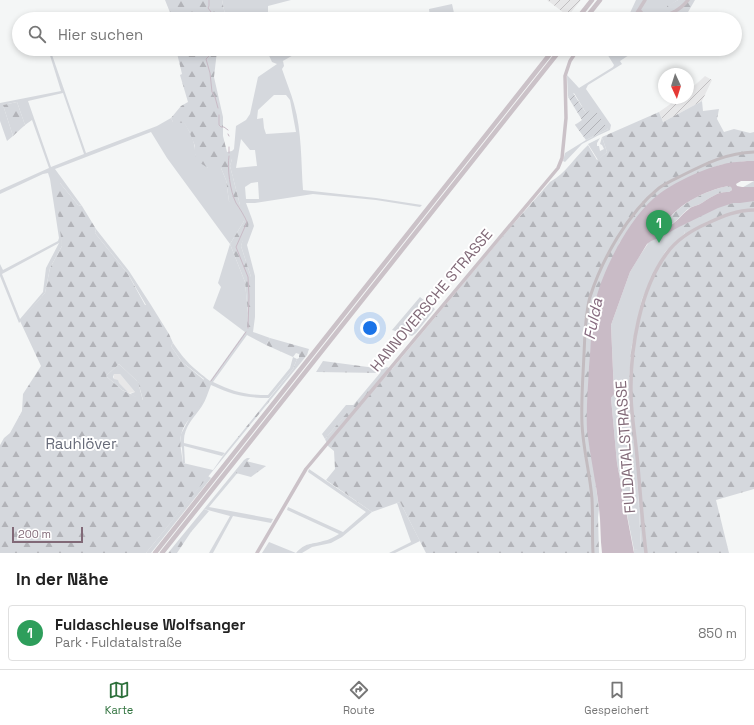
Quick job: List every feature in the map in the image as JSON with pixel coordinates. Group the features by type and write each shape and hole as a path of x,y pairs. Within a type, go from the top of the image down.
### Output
{"highway":[{"path":"583,12 592,0"},
{"path":"591,12 600,0"},
{"path":"155,553 548,56"},
{"path":"162,553 555,56"}],"main road":[{"path":"638,12 645,0"},
{"path":"674,12 688,0"},
{"name":"HANNOVERSCHE STRASSE","path":"257,553 306,469 558,168 562,158 566,118 565,76 573,56"},
{"name":"FULDATALSTRASSE","path":"646,553 631,392 632,363 644,299 654,275 667,253 684,236 699,227 730,213 754,210"}],"street":[{"path":"593,553 592,500 582,425 582,401 586,318 593,288 605,261 619,236 638,209 660,187 724,156 735,153 754,152"}],"shaded area":[{"path":"547,0 581,0 571,12 563,12"},
{"path":"705,76 712,80 702,101 663,122 659,112 670,104 694,104 694,86"},
{"path":"114,374 120,374 135,392 129,393 114,379"}],"green space":[{"path":"165,0 222,0 225,12 170,12"},
{"path":"222,0 291,0 268,6 268,12 225,12"},
{"path":"636,0 678,0 667,7 674,9 675,12 630,12"},
{"path":"678,0 695,0 688,12 675,12 674,9 667,12 667,6"},
{"path":"452,4 454,12 429,12 429,9"},
{"path":"50,56 52,56 86,153 157,126 171,118 173,122 184,122 194,142 195,154 208,168 221,168 226,180 229,201 240,205 230,166 232,151 234,149 236,126 246,120 250,114 258,77 277,64 272,62 269,56 292,56 281,62 283,61 284,66 282,69 297,115 301,147 303,190 422,205 420,207 376,200 313,194 246,203 254,226 247,245 255,276 255,317 253,332 270,338 266,345 247,335 213,382 240,392 268,395 290,368 293,357 297,359 293,369 269,398 239,395 211,385 206,399 187,427 184,443 225,453 222,456 184,446 185,463 183,463 182,448 180,444 181,434 189,419 204,379 182,362 171,346 173,343 181,355 210,381 245,332 213,308 221,287 218,283 230,244 167,158 151,132 55,169 82,206 78,205 60,183 62,246 50,268 45,293 19,323 0,276 0,264 3,270 58,241 59,238 48,173 0,194 0,190 49,168 32,120 25,125 17,102 3,105 13,136 7,141 0,121 0,103 61,91","holes":["63,93 84,154 51,167 28,101","274,95 286,95 290,100 296,132 266,134 263,118 257,119 258,110","241,139 250,150 255,150 257,166 236,168","258,182 259,199 246,199 245,187 251,183","245,214 241,246 251,277 247,328 248,313 245,282 230,244 244,221","59,243 46,268 43,292 20,319 2,274"]},
{"path":"178,56 216,56 214,77 223,117 223,136 227,152 232,151 230,166 240,205 236,209 229,201 226,180 221,168 208,168 197,161 195,146 189,131 184,123 173,122 171,118 181,106 188,102 180,75 182,74"},
{"path":"608,56 628,56 620,61 622,64 588,85 586,89 611,125 610,130 582,144 565,162 563,161 565,153 608,129 586,113 574,93 568,97 567,75 579,88 614,65"},
{"path":"573,93 586,113 594,108 608,129 586,140 575,125 582,120 568,97"},
{"path":"702,101 703,111 719,109 717,119 724,132 734,129 750,133 754,132 754,161 720,165 694,175 620,242 609,265 595,305 592,326 589,384 596,487 599,509 599,553 426,553 400,502 372,512 326,480 335,469 334,451 328,446 325,439 380,373 316,372 323,361 383,369 387,367 392,369 550,182 565,170 588,145 597,160 607,152 602,137 659,112 663,122"},
{"path":"17,102 25,125 13,136 3,105"},
{"path":"602,137 607,152 598,160 588,144 600,138 597,146 599,146 600,151 604,149 600,144"},
{"name":"Rauhlöver","path":"54,180 60,183 78,205 82,206 96,229 95,233 128,274 145,305 151,305 169,334 173,343 171,346 182,362 209,384 201,404 182,431 180,441 183,463 213,470 293,369 297,359 299,358 299,354 296,353 293,357 266,345 270,338 309,349 307,355 146,553 0,553 0,445 4,438 10,433 22,411 23,394 41,366 20,321 45,293 50,268 62,246","holes":["119,364 138,382 143,400 122,390 106,376"]},
{"path":"754,181 754,204 684,231 685,233 665,252 642,299 631,350 629,384 632,434 636,450 641,549 634,550 617,463 611,398 614,393 611,325 630,272 651,239"},
{"path":"728,186 731,187 732,190 711,197 690,208 673,223 663,228 675,212 691,200 709,191"},
{"path":"754,201 754,489 716,500 729,553 634,553 634,550 641,548 636,450 632,434 629,384 631,350 642,299 653,273 665,252 685,233 682,228 687,223 718,208 733,203"},
{"path":"245,213 248,222 248,230 241,246 251,277 252,323 250,330 247,329 248,313 245,282 230,244 244,221"},
{"path":"96,229 129,271 151,305 146,305 128,274 95,233"},
{"path":"420,297 435,309 416,333 412,336 392,330"},
{"path":"119,364 138,382 143,401 130,394 135,392 120,374 114,374 113,377 114,379 118,380 129,393 122,390 106,376"},
{"path":"346,405 354,405 325,439 322,434"},
{"path":"247,458 250,458 209,507 273,519 271,523 233,516 213,553 209,553 230,516 204,509"},
{"path":"246,461 266,466 251,477 236,473"},
{"path":"309,469 372,512 342,537 331,543 312,547 302,553 296,553 299,549 308,544 327,540 339,534 287,510 288,507 343,532 366,512 308,472"},
{"path":"208,476 211,478 151,553 146,553"},
{"path":"400,502 420,541 395,553 389,553 411,542 397,503"},
{"path":"204,509 209,511 191,532 177,553 168,553"},
{"path":"269,542 296,553 262,553"}],"water":[{"name":"Fulda","path":"754,161 754,181 741,181 736,184 737,186 742,187 754,187 754,201 733,203 718,208 651,241 647,244 630,272 611,325 614,394 611,398 617,463 634,553 602,553 600,514 587,430 589,367 593,314 597,294 616,249 634,221 653,199 676,183 694,174 723,164","holes":["728,186 731,187 732,190 729,192 718,194 700,204 691,207 674,223 663,228 674,213 691,200 719,188"]}],"waterway":[{"path":"209,0 208,8 211,12"},
{"path":"209,56 206,59 210,73 212,92 218,108"},
{"path":"219,115 219,125 228,130"},
{"path":"229,147 229,153"},
{"path":"229,156 228,161 232,192 236,203 247,222 236,247 248,277 248,328"},
{"path":"211,381 246,332"}],"place":[{"name":"Fuldaschleuse Wolfsanger","path":"659,243"}]}
